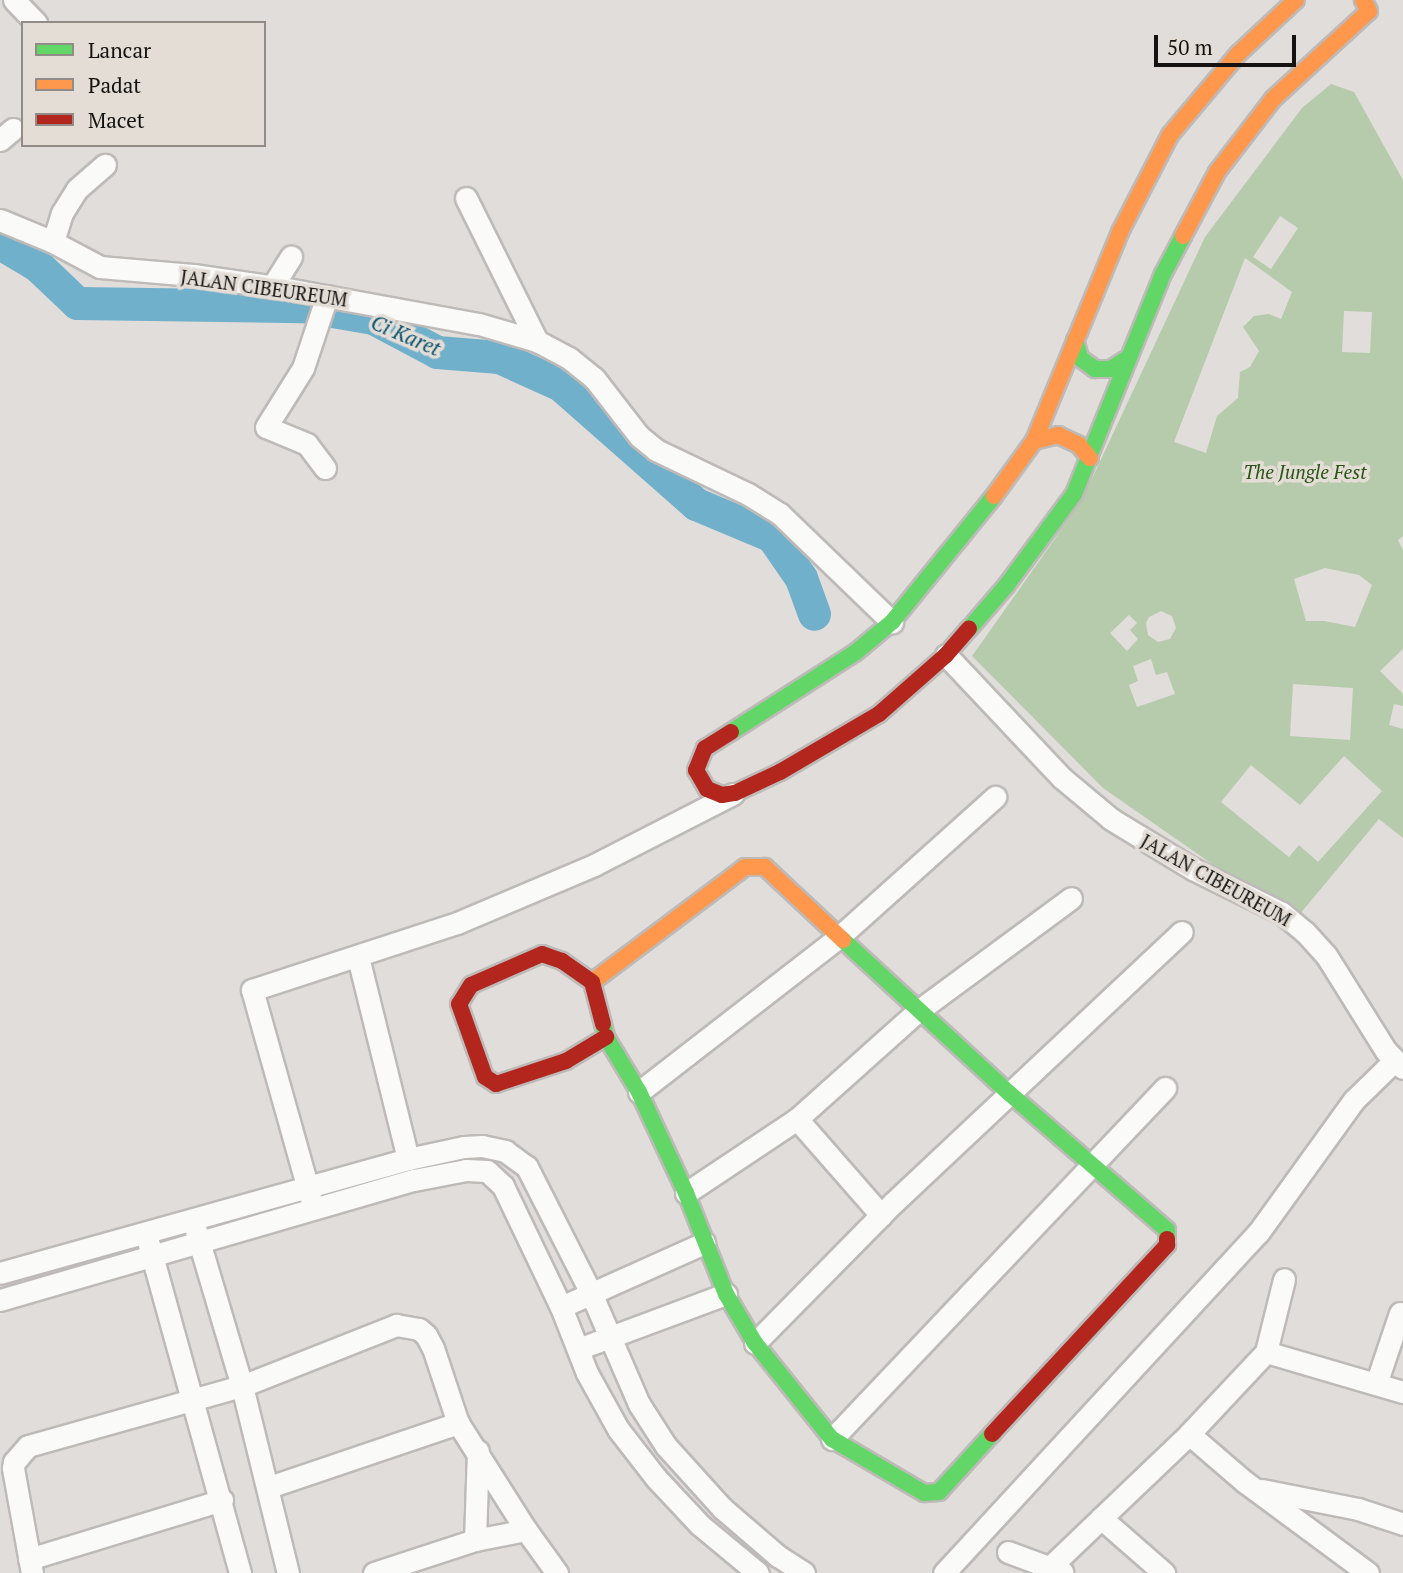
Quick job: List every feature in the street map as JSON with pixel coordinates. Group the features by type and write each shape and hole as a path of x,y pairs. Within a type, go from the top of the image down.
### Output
{"street":[{"path":"15,0 34,21"},
{"path":"683,821 690,811 699,781 696,765 705,748 856,652 892,622 1013,473 1034,441 1120,232 1170,135 1238,54 1296,0"},
{"path":"313,1208 253,990 358,957 482,912 594,865 780,772 878,713 946,655 1006,586 1056,522 1074,494 1090,458 1125,360 1163,274 1217,172 1273,99 1366,5"},
{"path":"53,242 62,213 76,189 105,164"},
{"path":"466,198 537,341"},
{"name":"JALAN CIBEUREUM","path":"0,220 53,242 89,263 110,270 193,275 272,287 324,308 479,324 537,341 569,358 594,378 639,436 656,450 748,494 780,514 892,622"},
{"path":"272,287 291,257"},
{"path":"324,308 303,368 266,427 307,444 325,468"},
{"path":"1075,340 1080,358 1095,369 1111,369 1125,360"},
{"path":"1034,441 1058,435 1079,445 1090,458"},
{"name":"JALAN CIBEUREUM","path":"946,655 1062,778 1111,819 1193,869 1282,913 1305,932 1326,955 1362,1016 1399,1064"},
{"path":"699,781 717,794 735,793"},
{"path":"639,1092 839,937 995,797"},
{"path":"592,982 745,867 760,865 1009,1093 1167,1230 1167,1245 939,1492 924,1493 832,1439 755,1343 726,1294 704,1243 687,1193 639,1092 606,1037 592,982 562,961 542,954 471,985 462,996 460,1011 485,1077 496,1084 566,1061 606,1037"},
{"path":"687,1193 797,1118 918,1011 1071,898"},
{"path":"755,1343 881,1214 1181,932"},
{"path":"358,957 408,1158"},
{"path":"944,1573 1258,1233 1354,1100 1399,1064"},
{"path":"832,1439 1166,1088"},
{"path":"797,1118 881,1214"},
{"path":"0,1273 408,1158 482,1146 505,1151 527,1167 544,1207 591,1293 639,1404 666,1446 722,1508 778,1556 804,1573"},
{"path":"0,1300 414,1180 466,1170 487,1171 503,1186 561,1307 587,1373 618,1429 656,1478 700,1525 758,1573"},
{"path":"192,1219 242,1386 288,1573"},
{"path":"145,1232 222,1500 240,1573"},
{"path":"561,1307 704,1243"},
{"path":"1008,1552 1058,1570 1101,1518 1189,1434 1266,1352 1284,1279"},
{"path":"578,1349 726,1294"},
{"path":"1376,1384 1400,1313"},
{"path":"222,1500 31,1566 13,1468 20,1454 28,1446 242,1386 396,1325 411,1326 419,1329 433,1348 458,1423 526,1530 558,1573"},
{"path":"1266,1352 1403,1392"},
{"path":"269,1487 458,1423"},
{"path":"1189,1434 1256,1489 1368,1573"},
{"path":"475,1540 478,1451"},
{"path":"1256,1489 1358,1510 1403,1524"},
{"path":"1101,1518 1164,1573"},
{"path":"373,1573 475,1540 526,1530"}],"green space":[{"name":"The Jungle Fest","path":"1331,84 1354,92 1403,180 1403,536 1398,540 1403,550 1403,649 1380,671 1403,694 1403,706 1394,704 1389,725 1403,729 1403,838 1379,819 1294,921 1103,788 972,656 1081,502 1205,237 1302,108","holes":["1280,216 1298,228 1271,269 1253,257","1245,258 1292,292 1281,319 1269,314 1254,316 1243,327 1259,351 1250,367 1240,372 1238,398 1217,416 1206,453 1174,442","1344,311 1372,312 1370,353 1342,352","1325,568 1359,575 1372,585 1355,627 1324,621 1306,621 1294,579","1161,611 1172,616 1176,628 1170,639 1158,642 1148,635 1146,623 1149,617","1129,615 1137,623 1130,630 1138,639 1127,651 1110,633","1151,659 1156,675 1167,672 1175,694 1137,707 1129,685 1138,681 1133,666","1293,684 1353,688 1350,740 1290,736","1344,756 1382,791 1318,862 1299,845 1289,857 1221,802 1251,765 1300,805"]}],"waterway":[{"name":"Ci Karet","path":"0,243 37,265 77,303 303,306 373,318 437,352 499,357 561,385 696,504 772,536 801,578 814,614"}],"traffic: fast":[{"path":"969,629 1006,586 1074,494 1163,274 1183,236"},
{"path":"1075,340 1080,358 1095,369 1111,369 1125,360"},
{"path":"731,732 856,652 892,622 994,496"},
{"path":"843,940 1009,1093 1167,1230 1167,1239"},
{"path":"603,1024 606,1037 639,1092 686,1193 726,1294 755,1343 832,1439 924,1493 939,1492 992,1434"}],"traffic: slow":[{"path":"994,496 1034,441 1120,232 1170,135 1238,54 1296,0"},
{"path":"1183,236 1217,172 1273,99 1369,11 1363,0"},
{"path":"1034,441 1058,435 1079,445 1090,458"},
{"path":"592,982 745,867 765,867 843,940"}],"traffic: jam":[{"path":"731,732 705,748 696,770 707,789 722,795 735,793 780,772 879,714 946,655 969,629"},
{"path":"603,1024 592,982 562,961 542,954 471,985 459,1004 485,1077 496,1084 566,1061 606,1037"},
{"path":"992,1434 1167,1245 1167,1239"}]}
